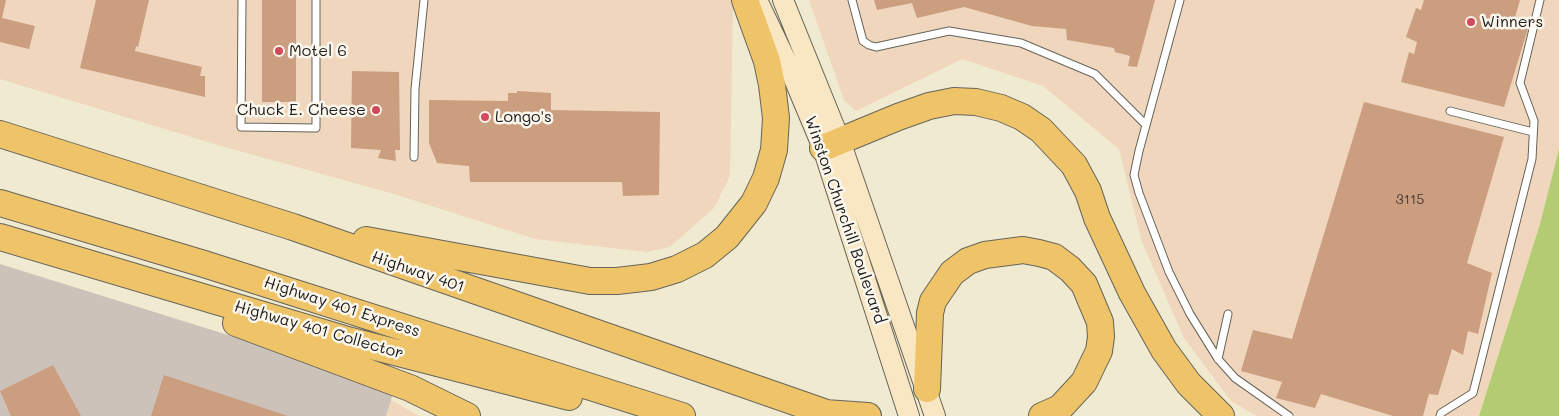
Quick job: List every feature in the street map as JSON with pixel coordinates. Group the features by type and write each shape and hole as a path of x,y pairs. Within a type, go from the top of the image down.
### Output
{"highway":[{"path":"293,227 590,281 617,281 651,277 692,263 716,247 746,215 766,178 774,150 776,118 772,84 767,61 744,0"},
{"path":"832,144 906,114 954,101 976,102 1002,108 1041,130 1074,165 1088,190 1097,218 1132,293 1164,350 1189,384 1221,416"},
{"name":"Highway 401","path":"0,134 293,227 830,415 868,416"},
{"name":"Highway 401 Express","path":"0,203 204,264 682,416"},
{"path":"0,237 401,385 467,416"},
{"name":"Highway 401 Collector","path":"0,237 344,338 639,416"},
{"path":"927,389 930,313 933,301 952,273 968,261 985,255 1023,250 1039,253 1054,257 1070,269 1084,284 1100,322 1101,337 1099,351 1084,382 1060,408 1042,416"}],"main road":[{"name":"Winston Churchill Boulevard","path":"757,0 789,67 832,144 910,416"},
{"name":"Winston Churchill Boulevard","path":"783,0 832,144 927,389 935,416"}],"lane":[{"path":"242,0 242,127 288,128 316,128 316,0"},
{"path":"414,157 415,89 424,0"},
{"path":"852,0 863,41 869,45 876,47 949,31 1020,43 1095,74 1145,124"},
{"path":"1180,0 1145,124 1134,175 1139,194 1169,272 1190,314 1218,359 1235,378 1289,416"},
{"path":"1440,416 1473,393 1532,159 1534,121 1520,83 1540,0"},
{"path":"1450,111 1533,132"},
{"path":"1218,359 1228,314"}],"shaded area":[{"path":"0,0 733,0 730,176 714,208 670,247 647,252 535,239 394,194 218,145 0,79"},
{"path":"809,0 1559,0 1559,149 1540,224 1479,416 1257,416 1231,401 1184,338 1142,242 1119,149 1043,86 962,59 856,111 844,100"},
{"path":"0,264 395,387 386,416 0,416"},
{"path":"391,400 419,416 386,416"}],"green space":[{"path":"1559,149 1559,416 1479,416 1540,224"}],"building":[{"path":"0,0 6,0 2,18 35,26 29,49 0,42"},
{"path":"96,0 149,0 138,47 136,46 135,51 202,67 200,76 205,76 205,97 80,68"},
{"name":"Motel 6","path":"262,0 296,0 296,102 262,102"},
{"path":"874,0 1155,0 1137,67 1128,66 1130,56 1115,52 1114,48 1067,40 1066,29 1032,26 964,7 917,18 912,3 877,10"},
{"path":"1424,0 1520,0 1514,21 1529,25 1504,107 1401,82 1409,52 1414,54 1417,42 1406,37 1416,8 1421,10"},
{"name":"Chuck E. Cheese","path":"352,71 399,72 400,150 395,150 396,161 378,158 381,150 351,148"},
{"path":"517,91 551,93 551,110 660,112 659,195 623,196 622,182 470,182 469,166 437,163 429,143 429,100 508,101 508,93 517,93"},
{"path":"1364,102 1504,137 1467,263 1492,273 1478,334 1468,331 1463,355 1452,349 1438,395 1429,394 1423,416 1393,416 1321,394 1315,408 1276,398 1282,382 1241,371 1253,330 1292,339"},
{"path":"53,365 81,416 11,416 0,391"},
{"path":"164,375 288,416 151,416"}],"place":[{"name":"Winners","path":"1471,22"},
{"name":"Motel 6","path":"279,51"},
{"name":"Chuck E. Cheese","path":"376,110"},
{"name":"Longo's","path":"485,117"}]}
